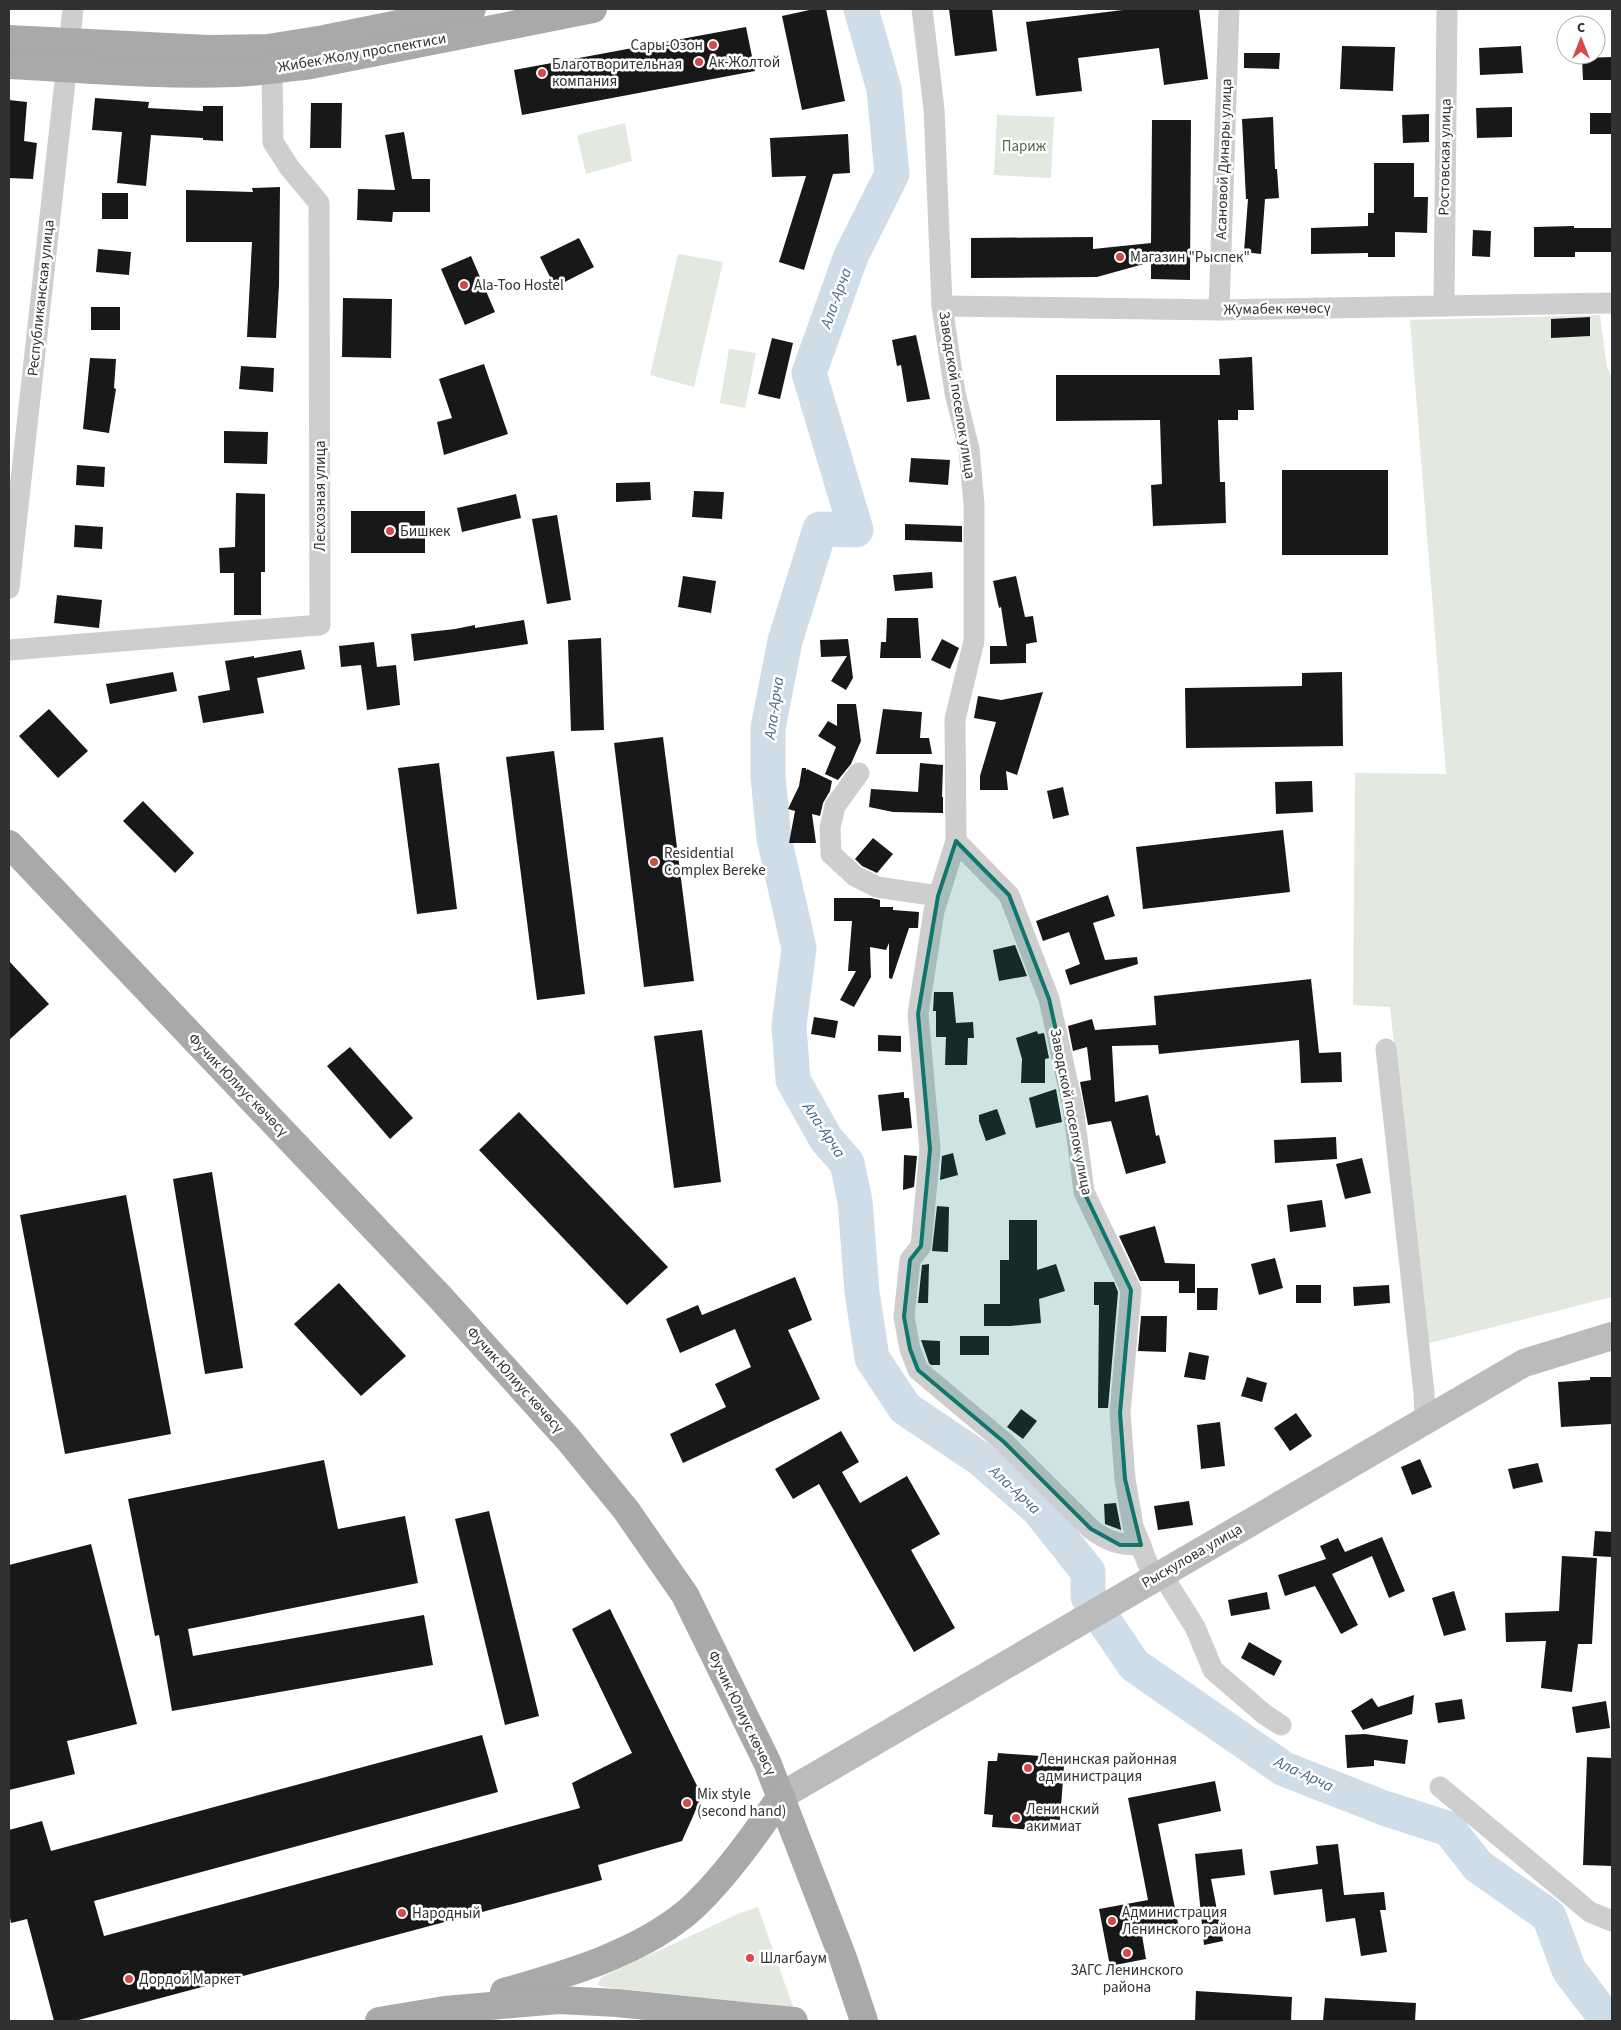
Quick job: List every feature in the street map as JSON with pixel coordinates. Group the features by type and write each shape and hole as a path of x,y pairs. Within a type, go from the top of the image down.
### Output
{"main road":[{"name":"Жибек Жолу проспектиси","path":"9,65 69,55 268,48 324,39 472,9"},
{"name":"Жибек Жолу проспектиси","path":"9,40 69,55 191,73 235,73 311,65 593,9"},
{"name":"Фучик Юлиус көчөсү","path":"9,844 439,1296 568,1439 626,1510 685,1595 767,1762 843,1958 864,2021"},
{"name":"Рыскулова улица","path":"781,1796 1524,1363 1612,1336"},
{"path":"445,2010 558,1976 615,1954 667,1927 687,1913 729,1870 747,1847 781,1796"},
{"path":"379,2021 445,2010 530,2002 586,2000 794,2021"}],"street":[{"name":"Республиканская улица","path":"9,588 73,9"},
{"name":"Заводской поселок улица","path":"922,9 934,109 942,306 955,393 969,449 974,504 974,640 955,719 956,841 934,911 918,1014 930,1149 921,1246 910,1260 904,1317 910,1349 918,1370 1004,1442 1102,1538 1120,1545 1141,1546"},
{"name":"Асановой Динары улица","path":"1220,310 1228,9"},
{"name":"Ростовская улица","path":"1444,306 1447,9"},
{"name":"Лесхозная улица","path":"9,650 320,625 319,203 289,167 273,142 272,70"},
{"name":"Жумабек көчөсү","path":"942,306 1220,310 1612,303"},
{"path":"858,773 835,806 830,828 831,854 855,876 878,887 938,896"},
{"name":"Заводской поселок улица","path":"956,841 1009,895 1049,999 1073,1107 1084,1192 1131,1290 1120,1413 1125,1479 1133,1526 1141,1546 1150,1580 1195,1627 1213,1670 1264,1714 1281,1724"},
{"path":"1386,1049 1424,1393 1425,1420"},
{"path":"1440,1787 1590,1912 1612,1920"}],"highlighted area":[{"path":"956,841 1009,895 1049,999 1073,1107 1084,1192 1131,1290 1120,1413 1125,1479 1141,1545 1120,1545 1091,1529 1004,1442 918,1370 910,1349 904,1317 910,1260 921,1246 930,1149 918,1014 938,896"}],"green space":[{"name":"Париж","path":"997,115 1054,117 1051,178 994,175"},
{"path":"625,123 632,161 586,174 577,135"},
{"path":"678,254 723,262 694,387 650,375"},
{"path":"1600,315 1607,367 1612,377 1612,1297 1426,1344 1390,1007 1353,1005 1355,773 1446,774 1410,320"},
{"path":"729,349 756,353 745,408 720,403"},
{"path":"758,1907 793,2007 598,1985 600,1979 604,1976 738,1914"}],"building":[{"path":"814,9 826,9 845,101 802,110 782,16"},
{"path":"949,9 992,9 997,51 955,56"},
{"path":"1131,9 1199,9 1208,79 1164,85 1159,48 1078,58 1082,91 1036,96 1026,22"},
{"path":"746,27 755,71 522,115 514,70"},
{"path":"1342,46 1395,47 1393,91 1340,89"},
{"path":"1521,46 1523,73 1480,75 1479,48"},
{"path":"1244,53 1280,53 1279,69 1244,68"},
{"path":"1606,57 1612,57 1612,80 1583,80 1582,65 1606,65"},
{"path":"95,98 149,102 148,108 203,111 203,106 223,106 223,141 151,135 146,186 117,183 122,132 92,130"},
{"path":"9,100 27,102 24,141 37,143 33,179 9,178"},
{"path":"311,103 342,103 341,148 310,148"},
{"path":"1512,107 1512,137 1477,138 1476,108"},
{"path":"1590,113 1612,113 1612,134 1590,134"},
{"path":"1429,114 1429,142 1403,143 1402,115"},
{"path":"1273,117 1275,169 1277,169 1279,198 1265,199 1261,254 1244,252 1248,199 1246,199 1242,119"},
{"path":"1152,120 1191,120 1190,280 1151,279 1151,262 1097,277 971,278 971,238 1093,237 1093,249 1151,243"},
{"path":"404,132 412,179 430,179 430,212 393,212 392,222 357,220 358,189 395,190 385,135"},
{"path":"848,134 850,173 833,174 804,270 779,262 806,176 772,177 770,138"},
{"path":"1374,163 1414,163 1414,197 1428,197 1427,233 1395,232 1395,257 1368,257 1368,253 1311,254 1311,228 1368,226 1368,213 1374,213"},
{"path":"280,187 279,285 276,338 247,337 252,242 186,242 186,190 253,192 252,188"},
{"path":"102,193 128,193 128,219 102,219"},
{"path":"1574,226 1574,228 1612,228 1612,252 1575,252 1575,257 1534,257 1534,227"},
{"path":"1473,230 1491,231 1490,257 1472,256"},
{"path":"579,238 594,267 555,287 540,257"},
{"path":"98,249 131,252 129,275 96,272"},
{"path":"471,256 495,312 465,325 441,269"},
{"path":"343,298 392,299 391,358 342,357"},
{"path":"91,307 120,307 120,330 91,330"},
{"path":"1590,317 1590,336 1551,338 1551,319"},
{"path":"916,335 930,399 907,402 901,365 897,366 892,340"},
{"path":"772,338 793,343 780,399 758,394"},
{"path":"1252,357 1254,410 1238,410 1238,420 1218,420 1220,482 1225,482 1226,523 1153,526 1151,485 1162,484 1160,420 1056,421 1056,375 1220,375 1219,359"},
{"path":"90,358 116,359 114,388 116,389 109,433 83,429"},
{"path":"484,364 508,434 444,455 437,422 452,418 439,379"},
{"path":"241,366 274,368 273,392 239,389"},
{"path":"224,431 268,432 267,464 224,463"},
{"path":"911,458 950,460 948,485 909,482"},
{"path":"77,465 105,467 104,487 76,485"},
{"path":"1282,470 1388,470 1388,555 1282,555"},
{"path":"650,482 651,500 616,502 616,483"},
{"path":"694,491 724,492 722,519 692,517"},
{"path":"236,493 265,494 265,572 261,572 261,615 234,615 234,573 220,573 219,548 235,547"},
{"path":"516,494 521,518 462,532 457,508"},
{"path":"351,511 425,511 425,553 351,553"},
{"path":"557,515 571,600 547,604 532,519"},
{"path":"905,524 962,526 962,542 905,540"},
{"path":"75,525 103,527 102,549 74,547"},
{"path":"932,572 933,588 895,591 893,575"},
{"path":"683,576 716,581 711,613 678,607"},
{"path":"1016,576 1025,617 1033,616 1037,642 1026,644 1026,663 990,664 990,646 1007,646 1001,607 999,608 993,581"},
{"path":"57,595 102,600 99,628 54,623"},
{"path":"887,618 918,618 921,658 880,658 881,642 886,642"},
{"path":"524,620 528,644 414,661 411,634 475,625 475,628"},
{"path":"601,638 604,730 571,731 568,640"},
{"path":"848,639 853,678 846,690 831,681 847,656 821,657 820,640"},
{"path":"942,639 959,648 950,669 931,660"},
{"path":"374,642 377,667 396,665 400,705 367,710 361,665 341,667 339,646"},
{"path":"301,650 305,669 257,678 264,713 203,723 198,696 230,690 225,661"},
{"path":"173,672 177,691 110,704 106,684"},
{"path":"1342,672 1343,746 1186,748 1185,688 1302,686 1302,673"},
{"path":"1043,692 1017,775 1006,771 1008,790 980,790 980,776 996,722 974,718 978,696 1001,700"},
{"path":"837,704 856,704 861,741 851,764 838,780 825,774 836,747 818,736 828,721 837,726"},
{"path":"49,709 88,751 58,778 19,736"},
{"path":"883,709 922,712 920,738 929,738 932,754 876,754"},
{"name":"Residential Complex Bereke","path":"663,737 694,981 644,987 614,743"},
{"path":"554,751 585,994 537,1000 506,757"},
{"path":"439,763 457,909 417,914 398,768"},
{"path":"920,763 943,765 943,813 893,812 869,807 871,789 918,792"},
{"path":"802,768 806,768 806,771 807,769 832,781 820,816 812,814 816,843 789,843 795,811 788,809 799,786"},
{"path":"1312,781 1313,812 1276,814 1275,782"},
{"path":"1063,787 1069,815 1053,819 1047,791"},
{"path":"143,801 194,853 175,873 123,821"},
{"path":"1283,830 1290,892 1143,909 1136,847"},
{"path":"873,838 893,854 877,873 862,866 855,859"},
{"path":"1108,895 1115,916 1093,923 1105,960 1137,957 1138,964 1070,985 1065,970 1080,964 1069,932 1043,941 1036,921"},
{"path":"834,898 871,898 880,900 880,907 893,907 893,910 919,912 918,928 909,928 892,979 889,978 889,943 886,950 870,947 871,977 854,1007 840,1000 856,971 848,971 852,921 834,921"},
{"path":"1015,945 1027,976 999,981 993,950"},
{"path":"9,961 49,1004 9,1040"},
{"path":"1311,979 1319,1053 1341,1052 1342,1082 1301,1083 1299,1040 1159,1054 1158,1045 1112,1046 1115,1102 1148,1095 1156,1136 1159,1135 1166,1163 1126,1174 1111,1121 1088,1125 1080,1082 1091,1080 1087,1047 1073,1051 1068,1026 1092,1019 1095,1030 1156,1025 1154,996"},
{"path":"934,992 953,992 956,1023 973,1022 974,1038 968,1038 967,1065 945,1065 946,1037 936,1037 936,1011 933,1011"},
{"path":"814,1017 838,1021 835,1038 811,1034"},
{"path":"702,1030 721,1182 674,1188 654,1036"},
{"path":"1037,1031 1038,1034 1044,1033 1049,1058 1045,1059 1045,1083 1021,1083 1022,1059 1016,1038"},
{"path":"878,1035 901,1036 901,1052 878,1051"},
{"path":"350,1047 413,1118 390,1139 327,1066"},
{"path":"1056,1089 1062,1122 1036,1128 1029,1098"},
{"path":"904,1092 904,1098 909,1098 912,1128 882,1131 878,1095"},
{"path":"997,1109 1006,1134 986,1141 979,1121 979,1115"},
{"path":"519,1112 668,1267 627,1305 479,1150"},
{"path":"1336,1137 1337,1159 1275,1163 1274,1140"},
{"path":"953,1153 958,1175 940,1180 942,1156"},
{"path":"904,1155 917,1156 914,1187 903,1190"},
{"path":"1362,1158 1371,1193 1345,1199 1336,1164"},
{"path":"212,1172 243,1368 205,1374 173,1179"},
{"path":"126,1195 171,1434 65,1454 20,1215"},
{"path":"1322,1200 1326,1227 1290,1232 1287,1205"},
{"path":"937,1206 949,1207 948,1252 932,1251"},
{"path":"1009,1220 1037,1220 1037,1270 1056,1264 1065,1291 1039,1299 1041,1323 984,1326 984,1304 1000,1304 1000,1260 1009,1260"},
{"path":"1155,1226 1165,1263 1195,1264 1195,1293 1179,1293 1179,1281 1140,1281 1119,1236"},
{"path":"1275,1258 1283,1288 1259,1295 1251,1264"},
{"path":"929,1264 928,1303 918,1303 922,1265"},
{"path":"795,1277 812,1320 788,1330 820,1399 683,1463 670,1434 726,1407 715,1384 751,1367 735,1329 680,1353 666,1319 698,1305 702,1315"},
{"path":"1094,1282 1114,1282 1118,1292 1108,1408 1098,1408 1099,1305 1094,1305"},
{"path":"339,1283 406,1356 361,1396 294,1324"},
{"path":"1296,1285 1321,1285 1321,1303 1296,1303"},
{"path":"1389,1285 1390,1303 1354,1306 1353,1287"},
{"path":"1197,1288 1218,1288 1217,1310 1197,1310"},
{"path":"1141,1316 1167,1316 1166,1352 1138,1351"},
{"path":"960,1336 989,1336 989,1355 960,1355"},
{"path":"921,1340 940,1341 940,1365 931,1365 929,1363"},
{"path":"1189,1352 1209,1356 1205,1380 1184,1377"},
{"path":"1247,1377 1267,1383 1262,1402 1241,1396"},
{"path":"1590,1377 1612,1377 1612,1424 1561,1427 1558,1382 1590,1380"},
{"path":"1021,1409 1037,1421 1023,1439 1007,1427"},
{"path":"1296,1413 1312,1436 1290,1451 1274,1428"},
{"path":"1220,1422 1225,1466 1201,1469 1197,1425"},
{"path":"841,1431 859,1462 842,1472 860,1503 907,1476 940,1534 911,1550 955,1628 914,1652 819,1484 793,1499 775,1469"},
{"path":"1420,1459 1432,1487 1412,1495 1401,1467"},
{"path":"324,1460 338,1529 405,1516 418,1583 188,1629 193,1656 424,1615 433,1665 172,1711 159,1635 155,1636 128,1499"},
{"path":"1538,1463 1543,1482 1513,1489 1508,1469"},
{"path":"1189,1501 1193,1525 1158,1530 1154,1506"},
{"path":"1116,1503 1121,1530 1105,1524 1104,1504"},
{"path":"489,1511 539,1716 505,1725 455,1519"},
{"path":"1595,1531 1612,1532 1612,1557 1593,1556"},
{"path":"1382,1537 1405,1591 1389,1598 1372,1556 1332,1574 1358,1625 1341,1634 1315,1586 1285,1596 1278,1575 1326,1559 1320,1546 1338,1538 1345,1552"},
{"path":"91,1544 137,1724 67,1741 75,1774 9,1790 9,1565"},
{"path":"1562,1556 1597,1558 1592,1644 1578,1644 1572,1692 1541,1688 1546,1641 1506,1642 1505,1613 1559,1611"},
{"path":"1454,1591 1466,1630 1444,1636 1432,1598"},
{"path":"1267,1592 1270,1609 1231,1616 1228,1600"},
{"path":"610,1609 702,1796 682,1841 598,1865 602,1880 75,2021 54,2021 27,1919 11,1923 9,1913 9,1830 42,1821 51,1851 482,1735 498,1792 94,1901 104,1936 580,1808 572,1783 632,1753 572,1629"},
{"path":"1249,1642 1282,1661 1274,1676 1241,1658"},
{"path":"1414,1695 1412,1714 1363,1730 1351,1711 1372,1698 1378,1707"},
{"path":"1462,1699 1465,1719 1438,1723 1435,1703"},
{"path":"1606,1701 1610,1728 1576,1733 1572,1707"},
{"path":"1365,1734 1408,1740 1405,1764 1374,1760 1374,1766 1347,1768 1345,1735"},
{"path":"998,1753 1054,1757 1054,1765 1064,1766 1060,1820 1050,1819 1049,1831 992,1827 993,1815 984,1814 988,1761 997,1761"},
{"path":"1587,1757 1612,1758 1612,1866 1583,1865"},
{"path":"1215,1781 1221,1811 1158,1824 1179,1928 1142,1935 1146,1959 1110,1966 1099,1909 1148,1900 1128,1798"},
{"path":"1338,1844 1344,1895 1384,1892 1386,1910 1380,1910 1387,1952 1361,1956 1355,1918 1326,1922 1322,1889 1274,1895 1270,1871 1318,1864 1316,1846"},
{"path":"1242,1849 1245,1875 1211,1879 1223,1941 1204,1945 1195,1854"},
{"path":"1196,1991 1292,1997 1291,2021 1195,2021"},
{"path":"1325,1998 1416,2003 1415,2021 1323,2021"}],"waterway":[{"name":"Ала-Арча","path":"861,9 884,89 892,174 851,256 809,373 856,530 820,529 785,641 768,728 768,777 774,838 799,948 789,1026 793,1080 826,1139 847,1163 855,1201 862,1292 872,1358 905,1408 982,1460 1039,1510 1088,1572 1088,1597 1134,1665 1284,1769 1384,1808 1449,1829 1478,1866 1549,1916 1569,1970 1608,2021"}],"place":[{"name":"Сары-Озон","path":"713,45"},
{"name":"Ак-Жолтой","path":"699,62"},
{"name":"Благотворительная компания","path":"542,73"},
{"name":"Магазин \"Рыспек\"","path":"1120,257"},
{"name":"Ala-Too Hostel","path":"464,285"},
{"name":"Бишкек","path":"390,531"},
{"name":"Residential Complex Bereke","path":"654,862"},
{"name":"Ленинская районная администрация","path":"1028,1768"},
{"name":"Mix style (second hand)","path":"687,1803"},
{"name":"Ленинский акимиат","path":"1016,1818"},
{"name":"Народный","path":"402,1913"},
{"name":"Администрация Ленинского района","path":"1112,1921"},
{"name":"ЗАГС Ленинского района","path":"1127,1953"},
{"name":"Шлагбаум","path":"750,1958"},
{"name":"Дордой Маркет","path":"129,1979"}]}
